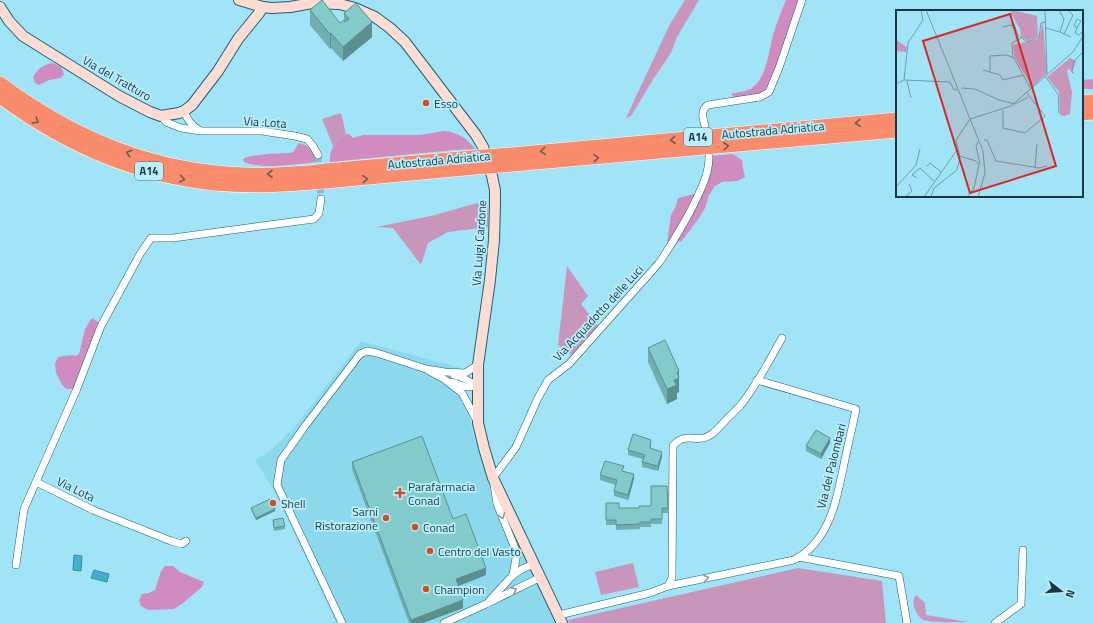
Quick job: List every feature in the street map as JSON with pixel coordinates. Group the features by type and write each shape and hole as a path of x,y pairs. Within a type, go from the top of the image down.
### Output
{"highway":[{"name":"Autostrada Adriatica","path":"2,91 52,131 112,160 173,177 214,184 247,186 310,177 473,163 896,119"},
{"path":"1083,102 1093,101"},
{"path":"1083,114 1093,113"},
{"name":"Autostrada Adriatica","path":"500,160 896,131"}],"main road":[{"name":"Via Luigi Cardone","path":"239,0 272,8 290,7 303,2 338,4 355,8 375,16 390,28 410,48 476,135 483,147 495,190 494,240 478,365 478,423 493,478 560,619"},
{"path":"161,116 184,111 192,105 263,6"},
{"name":"Via del Tratturo","path":"0,7 9,21 23,36 119,96 161,116"}],"street":[{"path":"705,126 703,110 708,105 760,97 769,92 779,68 802,0"},
{"path":"184,111 192,125 201,131"},
{"name":"Via :Lota","path":"161,116 166,122 181,128 201,131 262,131 295,136 307,139 318,155"},
{"name":"Via Acquadotto delle Luci","path":"493,478 516,447 538,398 548,380 569,364 659,263 680,231 702,188 709,164 709,158"},
{"path":"16,565 24,509 76,391 101,326 140,254 151,238 173,238 314,219 320,213 321,199"},
{"path":"668,586 672,578 673,446 682,438 701,439 712,435 740,406 782,338"},
{"name":"Via Luigi Cardone","path":"342,623 277,485 281,460 360,354 367,351 444,375 466,387 478,386"},
{"name":"Via Luigi Cardone","path":"444,375 465,373 478,365"},
{"name":"Via Luigi Cardone","path":"444,375 462,393 478,423"},
{"name":"Via dei Palombari","path":"560,619 650,593 668,586 781,564 794,560 812,546 821,536 836,501 856,409 757,380"},
{"name":"Via Luigi Cardone","path":"493,478 497,504 516,553 513,575"},
{"name":"Via Lota","path":"36,482 93,510 171,541 182,544 186,541"},
{"path":"995,623 1021,604 1023,550"},
{"path":"799,557 899,576 907,623"},
{"path":"486,604 513,575 534,564"},
{"path":"444,623 541,577"}],"shaded area":[{"path":"685,0 699,0 677,37 671,53 631,116 626,118 670,24"},
{"path":"786,0 798,0 778,65 772,78 761,94 734,98 731,94 752,88 758,83 762,76 776,25"},
{"path":"52,63 61,67 64,74 61,78 49,80 39,85 35,83 33,77 37,71 43,66"},
{"path":"1093,79 1093,89 1083,89 1083,80"},
{"path":"341,113 346,134 333,146 322,119"},
{"path":"444,131 461,136 475,149 330,162 332,149 346,134 349,134 353,138 363,135 418,135"},
{"path":"299,143 306,145 311,150 315,155 317,162 260,166 244,162 243,160 244,158 261,155 290,153 293,152"},
{"path":"733,154 742,160 745,177 737,181 722,182 715,186 709,195 705,208 699,218 681,242 679,241 675,246 667,243 671,215 678,198 698,193 710,156"},
{"path":"488,200 488,227 448,232 428,243 421,265 393,228 376,227 431,216"},
{"path":"567,266 588,296 581,304 598,326 572,355 558,345"},
{"path":"92,318 101,324 74,389 67,389 61,383 56,373 55,364 58,357 72,355 76,356 79,354 85,329"},
{"name":"Centro del Vasto","path":"361,341 461,368 472,430 488,481 556,623 336,623 276,495 255,461 273,448 294,428"},
{"path":"74,555 82,556 81,571 73,570"},
{"path":"633,563 639,587 601,595 595,572"},
{"path":"165,566 173,566 180,572 204,582 202,587 174,609 148,610 141,606 139,600 142,594 155,590 161,571"},
{"path":"798,568 882,581 886,623 569,623 568,620"},
{"path":"94,570 109,574 107,582 91,578"},
{"path":"916,595 925,603 926,615 968,622 938,622 923,620 914,607 914,598"}],"building":[{"path":"322,0 340,23 349,19 344,13 356,3 372,22 343,47 310,10"},
{"path":"665,340 679,371 677,372 679,378 674,380 677,385 667,389 648,348"},
{"path":"816,430 830,438 821,454 806,446"},
{"path":"633,434 651,440 650,448 662,452 658,466 642,462 645,455 628,450"},
{"name":"Centro del Vasto","path":"422,436 453,519 466,514 486,568 456,579 463,600 411,620 352,462"},
{"path":"605,461 624,466 622,471 634,474 628,495 614,491 617,480 600,475"},
{"path":"651,486 667,486 668,508 662,508 662,519 651,519 651,522 640,522 640,524 616,525 616,520 606,520 606,503 619,503 619,508 639,508 639,506 651,506"},
{"path":"270,499 275,509 256,518 251,508"},
{"path":"283,518 285,526 274,528 273,520"}],"tunnel":[{"path":"318,155 321,199"}],"place":[{"name":"Esso","path":"426,103"},
{"name":"Parafarmacia Conad","path":"400,493"},
{"name":"Shell","path":"273,503"},
{"name":"Sarni Ristorazione","path":"386,518"},
{"name":"Conad","path":"415,527"},
{"name":"Centro del Vasto","path":"430,551"},
{"name":"Champion","path":"426,589"}]}
